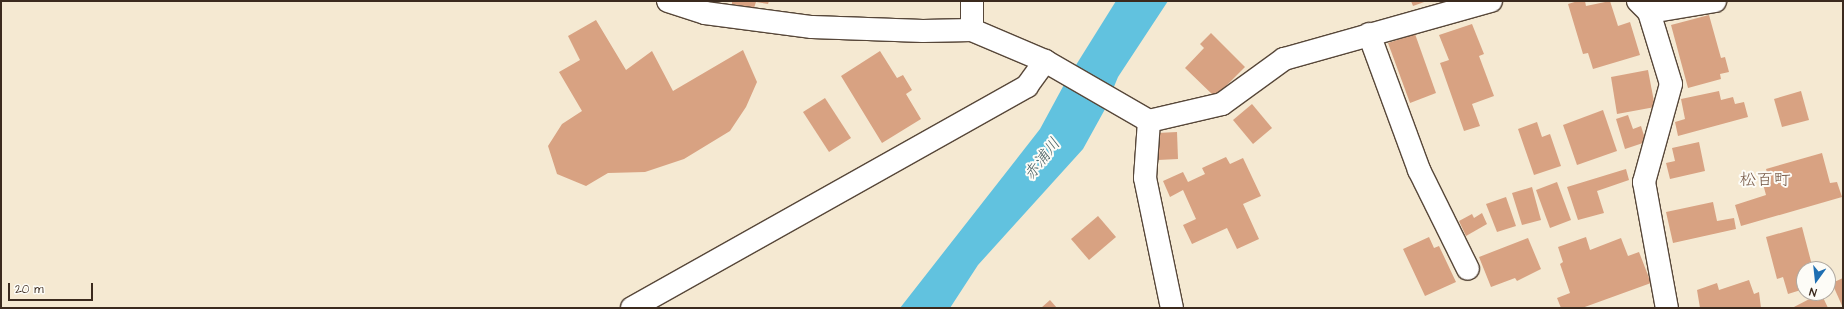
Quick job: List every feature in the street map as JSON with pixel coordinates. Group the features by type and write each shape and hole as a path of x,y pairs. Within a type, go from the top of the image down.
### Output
{"street":[{"path":"668,1 705,13 812,28 923,31 972,30 1045,61 1117,104 1149,121 1222,104 1284,59 1491,1"},
{"path":"972,1 972,30"},
{"path":"1667,308 1644,182 1671,84 1644,7 1715,1"},
{"path":"1369,34 1419,170 1468,269"},
{"path":"632,308 1027,86 1045,61"},
{"path":"1149,121 1145,178 1172,308"}],"water":[{"name":"赤浦川","path":"1116,1 1168,1 1118,77 1104,111 1083,149 978,265 950,308 900,308 1040,129 1066,81"}],"building":[{"path":"732,1 769,1 768,4 756,2 754,8 732,4"},
{"path":"1411,1 1427,1 1413,6"},
{"path":"1578,1 1585,1 1586,6 1610,1 1618,26 1630,22 1640,55 1593,69 1588,53 1583,54 1568,4"},
{"path":"1709,15 1721,58 1725,57 1729,72 1720,74 1721,79 1688,88 1671,25"},
{"path":"596,20 626,70 652,51 673,91 743,50 757,82 746,107 730,131 684,159 645,172 608,173 586,186 557,174 548,146 562,124 582,111 559,72 580,60 568,36"},
{"path":"1472,24 1484,54 1479,56 1494,96 1472,104 1480,126 1464,131 1440,63 1449,60 1439,35"},
{"path":"1211,33 1245,67 1215,97 1185,68 1204,48 1200,44"},
{"path":"1415,34 1436,93 1410,103 1388,43"},
{"path":"880,51 897,78 903,75 912,90 906,94 921,119 882,143 841,76"},
{"path":"1648,70 1655,107 1617,114 1611,77"},
{"path":"1719,91 1721,100 1733,97 1735,104 1744,102 1748,117 1678,136 1675,122 1685,119 1681,99"},
{"path":"1801,91 1809,120 1782,127 1774,99"},
{"path":"825,98 851,138 829,152 803,112"},
{"path":"1252,104 1272,128 1253,144 1233,120"},
{"path":"1603,110 1617,151 1577,165 1563,125"},
{"path":"1628,115 1633,129 1641,126 1646,142 1625,149 1616,119"},
{"path":"1537,122 1542,137 1550,134 1561,166 1534,175 1518,129"},
{"path":"1177,132 1178,159 1158,160 1157,133"},
{"path":"1699,142 1705,171 1670,179 1666,163 1675,161 1672,148"},
{"path":"1822,153 1830,183 1837,182 1842,197 1741,226 1735,205 1766,195 1763,184 1770,183 1766,169"},
{"path":"1226,157 1230,164 1243,158 1261,196 1243,204 1259,239 1237,249 1227,228 1192,244 1183,225 1196,219 1183,190 1170,197 1163,181 1183,172 1188,182 1205,174 1202,168"},
{"path":"1626,169 1629,180 1597,191 1604,213 1578,220 1567,187"},
{"path":"1557,182 1571,220 1550,228 1536,190"},
{"path":"1532,187 1541,220 1522,225 1512,193"},
{"path":"1506,197 1516,226 1497,232 1486,204"},
{"path":"1713,202 1717,221 1734,218 1736,229 1673,243 1666,212"},
{"path":"1482,213 1487,224 1466,236 1459,221 1472,214 1474,218"},
{"path":"1098,216 1116,237 1089,260 1071,239"},
{"path":"1802,227 1811,261 1796,261 1796,292 1788,294 1783,277 1777,279 1766,237"},
{"path":"1429,237 1434,248 1439,246 1456,282 1425,296 1403,249"},
{"path":"1586,237 1590,250 1621,238 1628,256 1639,252 1651,283 1582,308 1561,308 1557,298 1570,293 1560,264 1563,262 1558,247"},
{"path":"1528,238 1541,269 1517,281 1515,278 1491,287 1479,257"},
{"path":"1843,278 1843,308 1836,292 1836,281"},
{"path":"1749,280 1754,294 1759,292 1761,308 1700,308 1697,290 1717,283 1719,290"},
{"path":"1050,300 1057,308 1041,308"},
{"path":"1806,301 1825,301 1828,308 1792,308"}],"district":[{"name":"松百町","path":"1765,181"}]}
